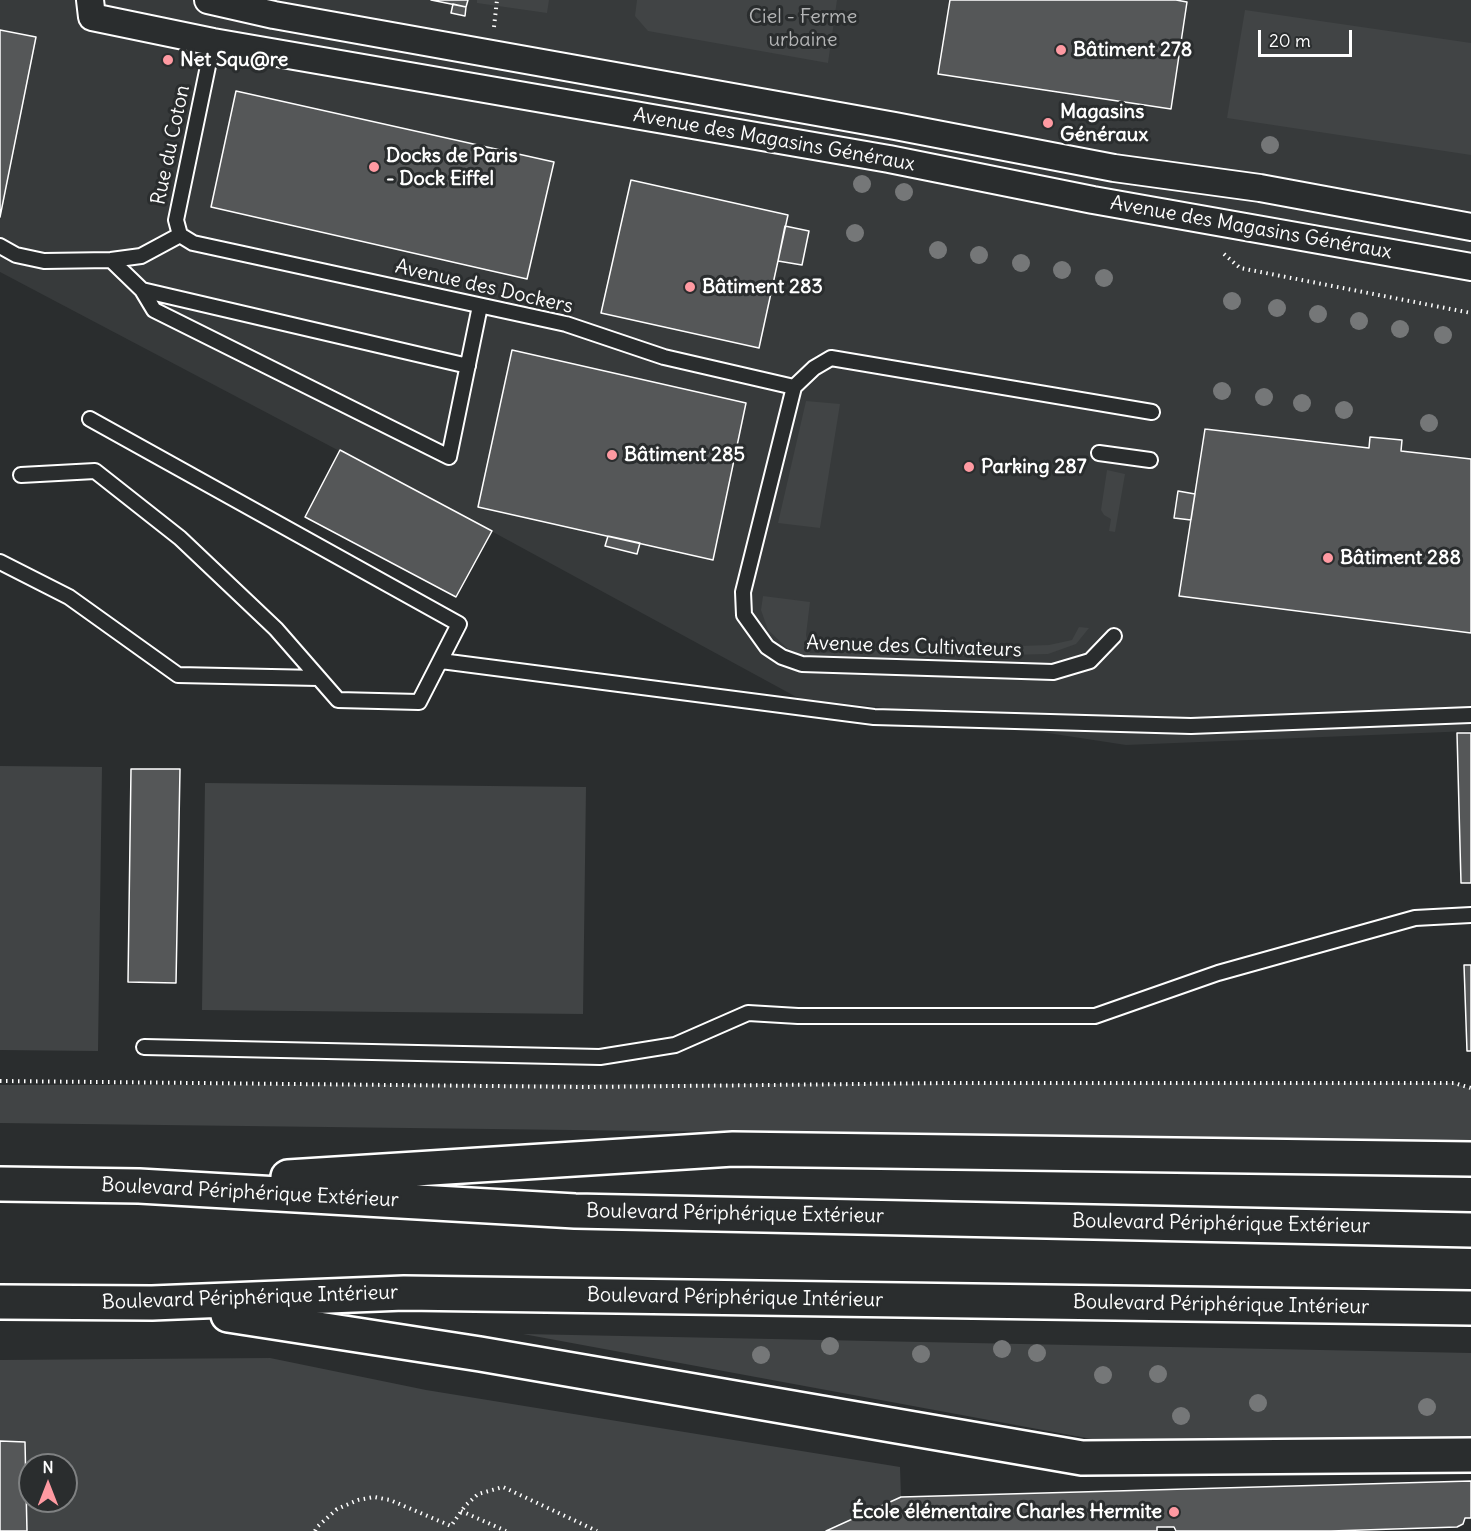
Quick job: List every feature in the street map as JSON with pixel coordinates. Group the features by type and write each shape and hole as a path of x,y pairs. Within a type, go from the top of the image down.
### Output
{"highway":[{"path":"140,1186 733,1149 1471,1159"},
{"name":"Boulevard Périphérique Extérieur","path":"0,1184 140,1186 576,1211 1471,1230"},
{"name":"Boulevard Périphérique Intérieur","path":"0,1302 152,1303 404,1293 1471,1308"},
{"path":"152,1303 480,1354 1082,1458 1471,1455"}],"street":[{"name":"Avenue des Magasins Généraux","path":"90,0 92,17 213,42 889,159 1093,200 1471,267"},
{"name":"Avenue des Magasins Généraux","path":"208,0 306,21 861,120 1114,168 1260,188 1471,227"}],"lane":[{"name":"Rue du Coton","path":"180,235 176,220 213,42"},
{"path":"0,246 16,255 44,261 111,260 141,256 180,235"},
{"name":"Avenue des Dockers","path":"180,235 193,243 219,249 566,324 664,357 794,387"},
{"path":"111,260 142,290 154,310 449,457 480,306"},
{"path":"142,290 468,366"},
{"path":"794,387 814,368 831,358 1152,412"},
{"name":"Avenue des Cultivateurs","path":"794,387 743,592 744,615 767,647 782,657 801,664 1053,672 1089,660 1114,636"},
{"path":"21,475 95,471 180,538 276,629 338,700 419,702 459,624 90,419"},
{"path":"1099,453 1150,460"},
{"path":"0,562 69,597 178,675 318,678"},
{"path":"441,661 874,717 1191,726 1471,715"},
{"path":"144,1047 600,1057 675,1045 748,1013 798,1016 1095,1016 1218,973 1415,918 1471,915"}],"path":[{"path":"1223,253 1240,268 1471,313"},
{"path":"0,1081 576,1087 948,1083 1454,1083 1471,1088"},
{"path":"315,1531 337,1509 358,1500 374,1497 390,1500 451,1526 461,1511 478,1494 503,1487 597,1531"},
{"path":"461,1511 506,1531"}],"shaded area":[{"path":"0,0 1471,0 1471,731 1126,745 878,707 800,699 493,532 0,272"}],"green space":[{"path":"477,0 549,0 547,13 477,3"},
{"name":"Ciel - Ferme urbaine","path":"637,0 837,0 828,63 648,31 635,16"},
{"path":"1245,10 1471,43 1471,155 1227,118"},
{"path":"806,401 840,404 820,528 778,523"},
{"path":"1107,470 1125,474 1115,532 1109,531 1111,519 1101,510"},
{"path":"763,596 810,602 806,635 810,653 1049,645 1072,640 1079,627 1089,628 1076,644 1048,654 809,660 787,648 768,630 761,610"},
{"path":"0,766 102,767 98,1051 0,1050"},
{"path":"205,783 586,787 583,1014 202,1010"},
{"path":"1454,1083 1471,1089 1471,1141 0,1123 0,1085"},
{"path":"523,1334 1471,1353 1471,1436 1097,1440"},
{"path":"270,1358 426,1390 900,1467 901,1497 826,1531 0,1531 0,1360"}],"building":[{"path":"431,0 468,0 466,7"},
{"name":"Bâtiment 278","path":"950,0 1176,0 1187,2 1171,109 938,74"},
{"path":"453,4 466,7 465,16 451,13"},
{"path":"0,30 36,37 0,217"},
{"path":"236,91 554,162 527,279 211,207"},
{"name":"Bâtiment 283","path":"631,180 788,215 759,348 601,313"},
{"path":"785,226 809,231 802,265 778,261"},
{"name":"Bâtiment 285","path":"512,350 746,403 713,560 478,507"},
{"name":"Bâtiment 288","path":"1205,429 1369,448 1370,437 1402,440 1401,451 1471,459 1471,633 1179,596"},
{"path":"340,450 492,531 456,597 305,517"},
{"path":"1178,491 1195,494 1191,520 1174,518"},
{"path":"608,536 640,543 637,554 605,546"},
{"path":"1457,733 1471,733 1471,883 1461,883"},
{"path":"131,769 180,769 176,983 128,982"},
{"path":"1464,965 1471,965 1471,1051 1467,1051"},
{"path":"0,1441 25,1442 25,1453 18,1453 18,1513 27,1513 27,1531 0,1531"},
{"path":"1471,1481 1471,1518 1465,1518 1463,1524 1457,1527 1331,1531 1176,1531 1174,1527 1157,1527 1157,1531 826,1531 901,1497"}],"place":[{"name":"Bâtiment 278","path":"1061,50"},
{"name":"Net Squ@re","path":"168,60"},
{"name":"Magasins Généraux","path":"1048,123"},
{"name":"Docks de Paris - Dock Eiffel","path":"374,167"},
{"name":"Bâtiment 283","path":"690,287"},
{"name":"Bâtiment 285","path":"612,455"},
{"name":"Parking 287","path":"969,467"},
{"name":"Bâtiment 288","path":"1328,558"},
{"name":"École élémentaire Charles Hermite","path":"1174,1512"}]}
